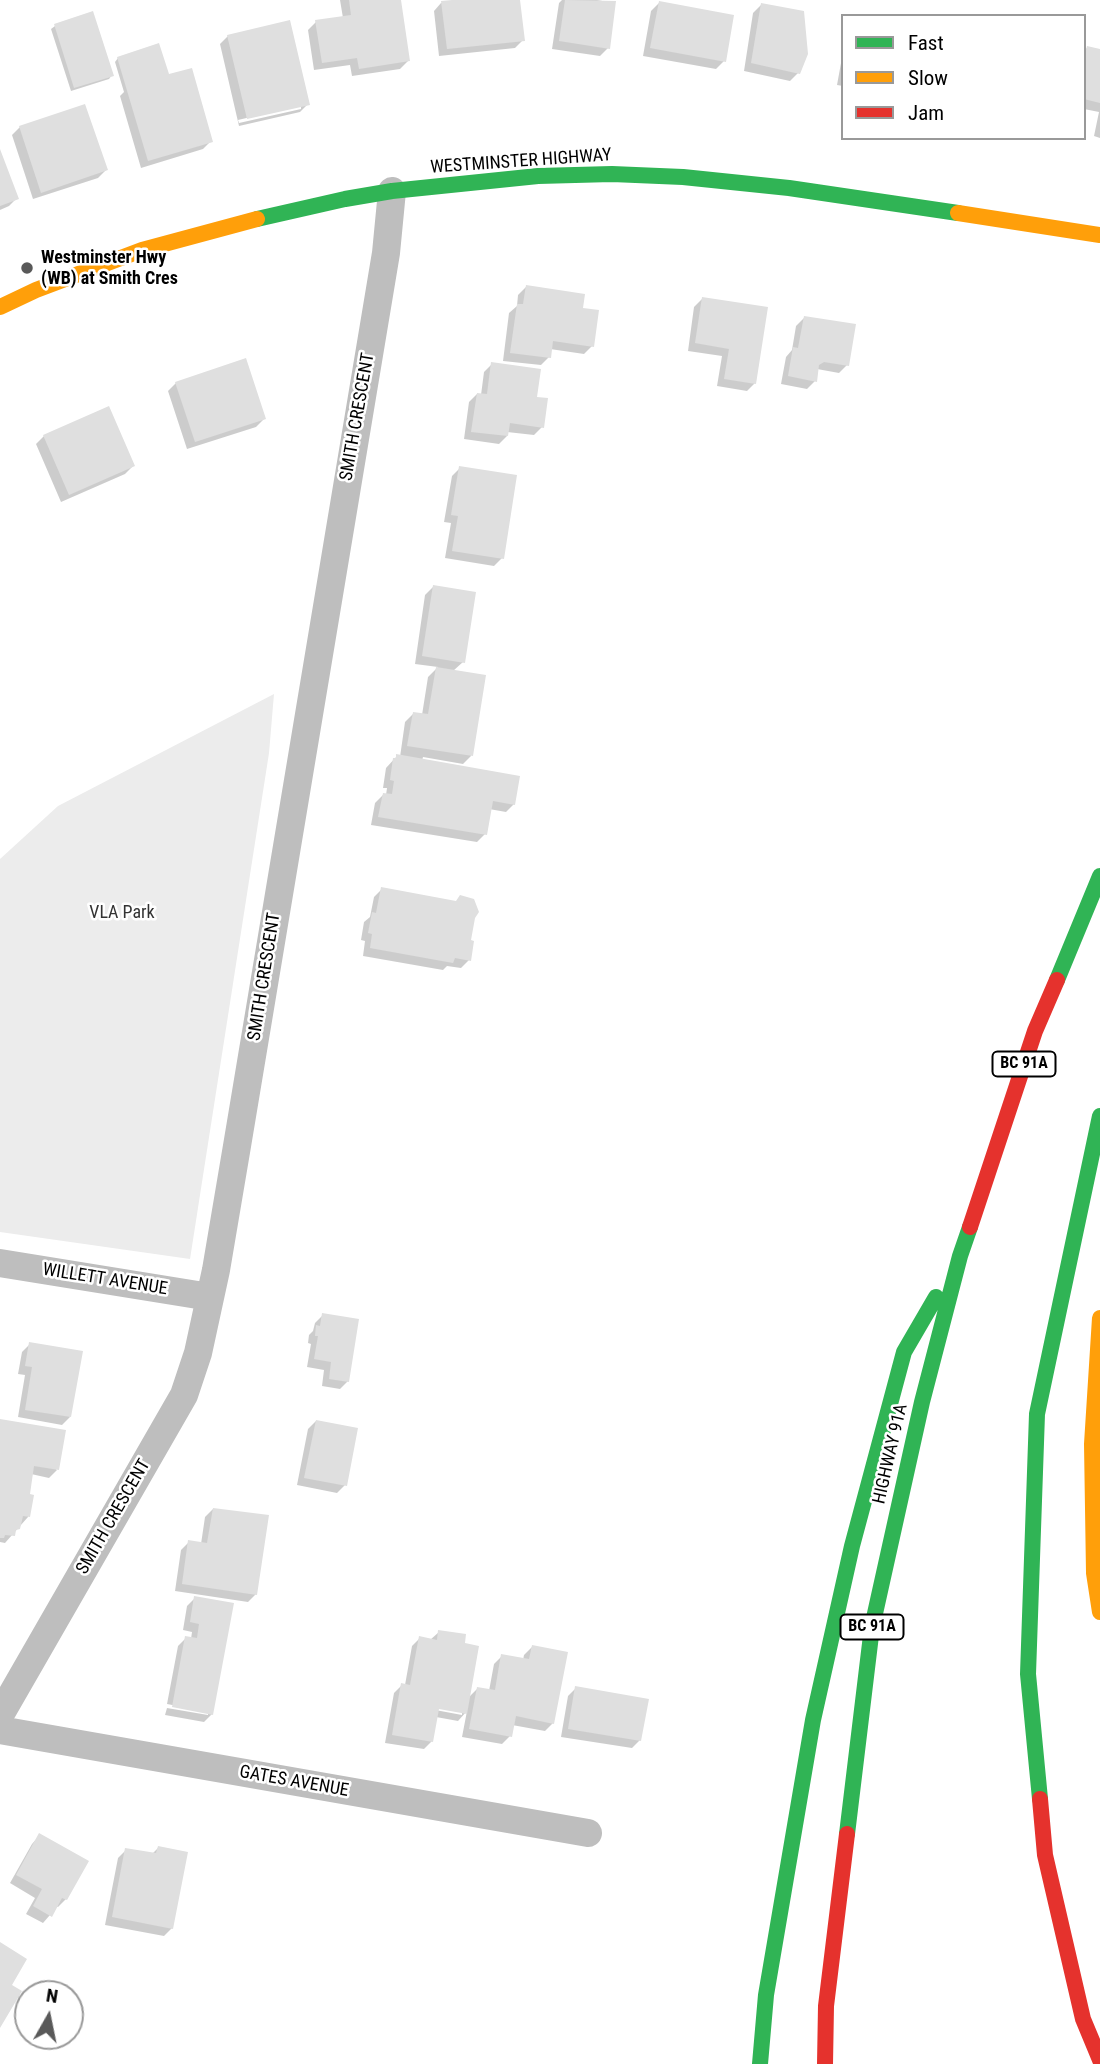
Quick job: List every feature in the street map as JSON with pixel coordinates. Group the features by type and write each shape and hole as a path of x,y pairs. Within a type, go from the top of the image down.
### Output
{"main road":[{"name":"WESTMINSTER HIGHWAY","path":"0,307 36,290 142,250 231,225 392,191 538,176 612,174 683,177 789,188 1100,235"},
{"name":"HIGHWAY 91A","path":"825,2064 826,2006 872,1627 922,1402 960,1256 1035,1031 1100,876"},
{"path":"1100,1116 1037,1414 1028,1674 1045,1855 1083,2020 1100,2060"},
{"path":"760,2064 766,1995 813,1720 852,1546 904,1352 960,1256"},
{"path":"1100,1318 1092,1444 1094,1573 1100,1612"}],"street":[{"name":"SMITH CRESCENT","path":"0,1715 184,1395 198,1353 210,1297 386,253 392,191"},
{"name":"WILLETT AVENUE","path":"0,1263 210,1297"},
{"name":"GATES AVENUE","path":"0,1730 589,1833"}],"green space":[{"name":"VLA Park","path":"274,694 269,753 190,1259 0,1232 0,859 58,806"}],"building":[{"path":"349,0 401,0 410,61 359,69 357,58 322,63 315,20 351,15"},
{"path":"520,0 525,41 447,49 441,1"},
{"path":"565,0 616,1 610,49 559,41"},
{"path":"659,1 734,15 726,62 650,48"},
{"path":"761,3 804,11 808,54 800,74 751,63"},
{"path":"93,11 114,76 74,88 54,24"},
{"path":"290,20 310,105 247,119 227,35"},
{"path":"159,43 169,74 192,68 213,142 148,161 117,57"},
{"path":"1087,46 1100,49 1100,103 1086,100"},
{"path":"85,104 108,170 41,193 19,126"},
{"path":"0,149 19,199 0,206"},
{"path":"526,285 585,294 583,308 599,310 594,347 553,341 551,358 510,353 517,304 523,304"},
{"path":"702,297 768,307 756,384 724,379 729,349 695,343"},
{"path":"804,316 856,324 849,366 824,362 819,365 817,382 788,376 793,347 798,348"},
{"path":"246,358 266,419 195,442 175,382"},
{"path":"491,362 541,369 537,397 548,398 544,428 510,423 508,436 471,432 477,393 487,394"},
{"path":"109,406 135,466 69,495 43,435"},
{"path":"459,466 517,475 504,559 452,551 458,516 451,515"},
{"path":"433,585 476,592 465,663 422,656"},
{"path":"436,667 486,675 473,756 407,746 413,712 428,714"},
{"path":"396,754 520,776 515,805 493,801 487,835 378,817 383,793 392,794 394,781 390,780"},
{"path":"381,887 456,901 460,895 474,899 479,912 475,918 471,940 474,941 471,961 455,958 453,963 370,948 372,934 368,933 372,912 376,913"},
{"path":"322,1313 359,1319 349,1382 329,1379 331,1362 314,1359 318,1336 315,1336 316,1325 320,1326"},
{"path":"29,1342 83,1351 71,1417 25,1410 32,1367 25,1366"},
{"path":"0,1419 66,1430 59,1470 34,1466 30,1494 34,1495 30,1517 23,1516 15,1536 5,1535 4,1538 0,1538"},
{"path":"316,1420 358,1428 347,1486 304,1478"},
{"path":"213,1508 269,1515 257,1595 182,1584 188,1540 207,1543"},
{"path":"194,1596 234,1603 213,1715 172,1707 185,1636 197,1638 199,1624 190,1622"},
{"path":"438,1630 466,1634 465,1643 479,1646 467,1714 439,1709 433,1742 392,1735 401,1683 410,1685 419,1636 437,1640"},
{"path":"532,1645 568,1652 554,1724 516,1716 512,1737 469,1729 477,1687 495,1690 501,1654 529,1659"},
{"path":"575,1686 649,1699 641,1741 568,1729"},
{"path":"39,1833 89,1861 67,1900 62,1898 52,1917 33,1906 42,1889 16,1875"},
{"path":"158,1846 188,1852 173,1929 112,1917 125,1848 156,1853"},
{"path":"0,1942 27,1959 12,1985 14,2004 0,2028"}],"traffic: fast":[{"path":"257,219 392,191 538,176 612,174 683,177 789,188 958,213"},
{"path":"1057,980 1100,876"},
{"path":"1040,1799 1028,1674 1037,1414 1100,1116"},
{"path":"847,1834 872,1627 922,1402 970,1227"},
{"path":"760,2064 766,1995 813,1720 852,1546 904,1352 936,1297"}],"traffic: slow":[{"path":"958,213 1100,235"},
{"path":"0,307 36,290 142,250 257,219"},
{"path":"1100,1318 1092,1444 1094,1573 1100,1612"}],"traffic: jam":[{"path":"970,1227 1035,1031 1057,980"},
{"path":"1040,1799 1045,1855 1083,2019 1100,2060"},
{"path":"825,2064 826,2006 847,1834"}],"place":[{"name":"Westminster Hwy (WB) at Smith Cres","path":"27,268"}]}
